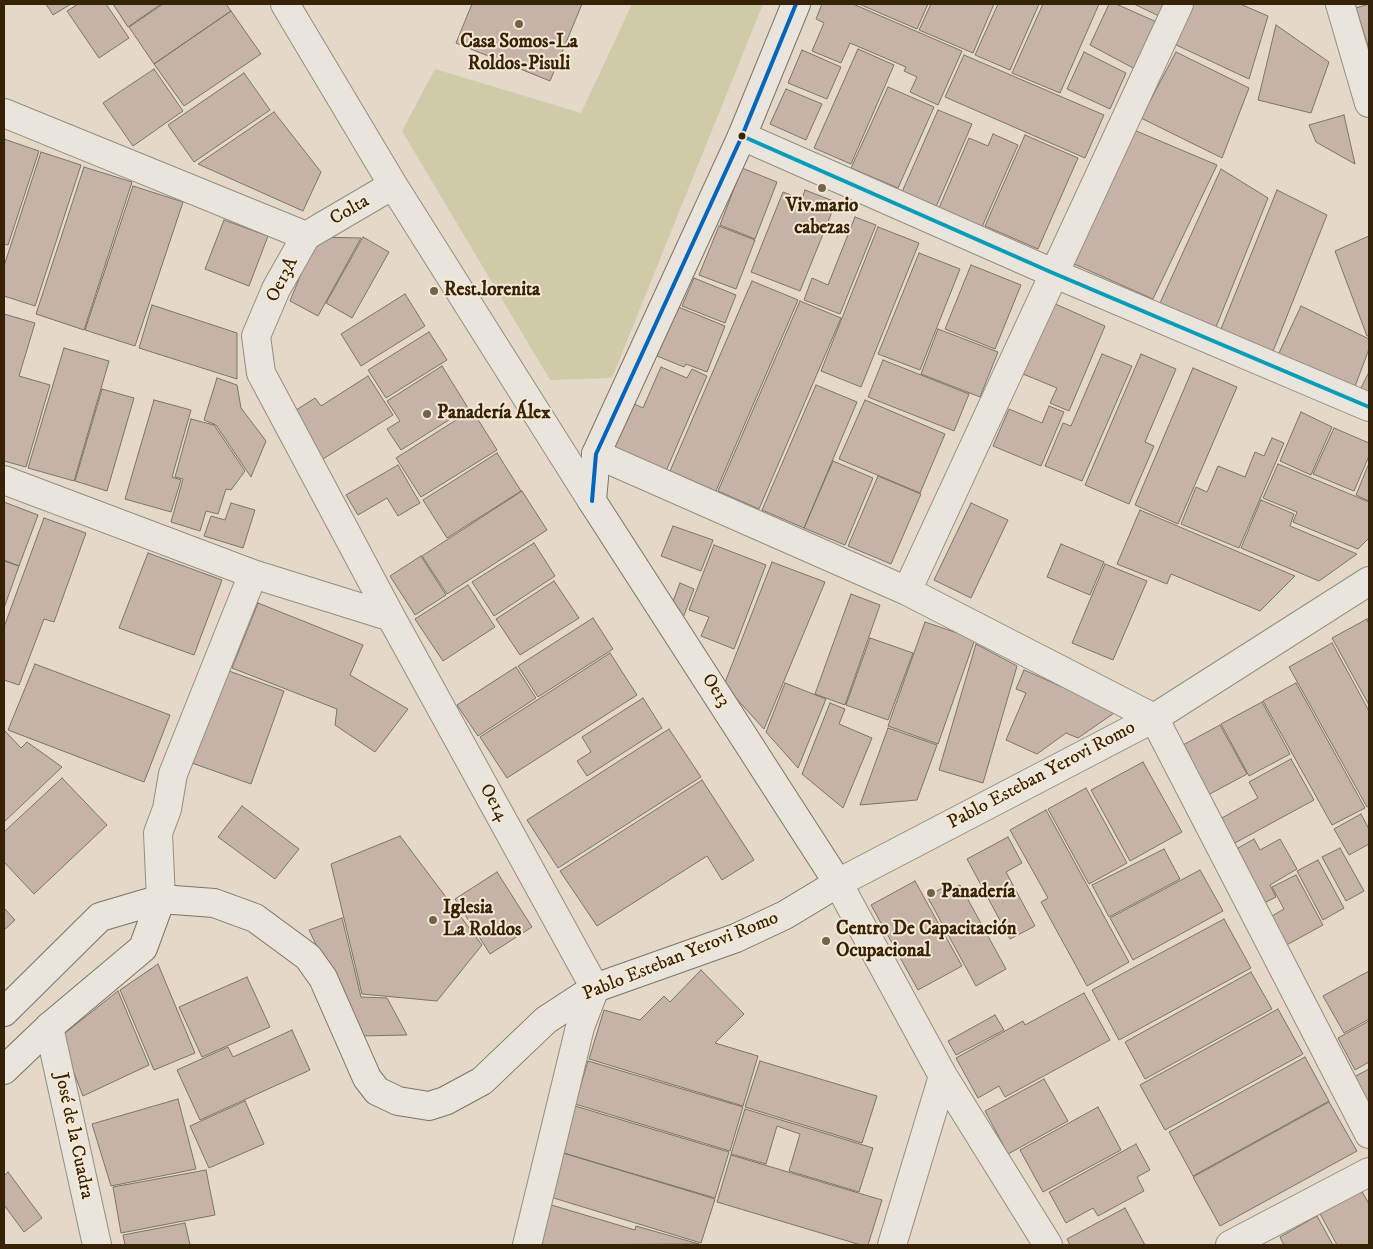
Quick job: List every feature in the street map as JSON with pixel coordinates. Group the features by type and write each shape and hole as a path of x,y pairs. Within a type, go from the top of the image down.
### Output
{"street":[{"name":"Oe13","path":"285,4 394,185 592,501 838,883 943,1076 1048,1245"},
{"path":"592,501 596,454 742,136 796,4"},
{"path":"907,591 1179,4"},
{"path":"1340,4 1369,103"},
{"name":"Oe13A","path":"4,113 306,236 276,289 256,336 261,373 391,617"},
{"path":"742,136 1053,273 1369,407"},
{"name":"Colta","path":"306,236 394,185"},
{"path":"596,454 907,591 1154,718 1369,1134"},
{"path":"4,480 253,574 391,617"},
{"path":"4,1070 49,1027 143,948 161,899 158,833 167,809 173,774 253,574"},
{"name":"Pablo Esteban Yerovi Romo","path":"4,1012 100,918 161,899 214,904 241,912 262,923 302,952 324,978 372,1085 384,1095 412,1104 429,1106 437,1104 482,1081 546,1020 595,988 736,938 785,915 838,883 1154,718 1369,581"},
{"name":"Oe14","path":"391,617 595,988"},
{"path":"527,1245 580,1027 595,988"},
{"name":"José de la Cuadra","path":"49,1027 97,1245"},
{"path":"892,1245 943,1076"},
{"path":"1230,1245 1369,1172"}],"shaded area":[{"path":"632,4 763,4 612,378 550,380 402,131 435,69 581,113"}],"building":[{"path":"46,4 71,4 53,15"},
{"path":"78,4 106,4 129,38 99,58 67,11"},
{"path":"113,4 161,4 128,27"},
{"path":"163,4 226,4 231,11 154,64 129,27"},
{"name":"Casa Somos-La Roldos-Pisuli","path":"472,4 582,4 550,81 456,43"},
{"path":"822,4 853,4 962,51 938,105 910,92 917,77 904,71 906,67 850,43 841,63 812,51 824,23 816,19"},
{"path":"859,4 928,4 917,29"},
{"path":"931,4 994,4 973,53 919,30"},
{"path":"998,4 1039,4 1010,70 975,55"},
{"path":"1043,4 1099,4 1060,93 1012,73"},
{"path":"1109,4 1116,4 1159,23 1135,69 1090,45"},
{"path":"1134,4 1171,4 1165,19"},
{"path":"1191,4 1240,4 1268,16 1249,79 1172,43"},
{"path":"1369,4 1369,49 1356,8"},
{"path":"231,11 261,54 184,106 154,64"},
{"path":"1276,25 1329,62 1311,113 1258,100"},
{"path":"858,49 894,65 851,164 814,148"},
{"path":"802,50 841,67 827,99 788,83"},
{"path":"1084,52 1126,73 1110,109 1067,89"},
{"path":"1176,52 1249,88 1222,158 1141,118"},
{"path":"964,55 1104,115 1085,158 945,97"},
{"path":"154,69 183,111 133,146 103,103"},
{"path":"244,73 270,110 194,162 168,125"},
{"path":"888,87 934,107 898,188 851,168"},
{"path":"786,89 822,104 806,140 770,124"},
{"path":"938,110 972,124 936,207 902,192"},
{"path":"274,112 321,172 303,211 198,164"},
{"path":"1344,115 1355,164 1316,142 1309,125"},
{"path":"1134,130 1217,165 1153,299 1072,263"},
{"path":"993,134 1018,145 982,227 939,208 969,138 988,146"},
{"path":"1025,135 1078,158 1038,249 985,226"},
{"path":"4,139 39,151 8,245 4,244"},
{"path":"41,152 81,165 35,306 4,296 4,266"},
{"path":"84,167 132,182 84,330 36,314"},
{"path":"742,168 777,182 755,239 720,225"},
{"path":"1221,169 1268,198 1214,332 1160,303"},
{"path":"133,186 183,202 135,346 85,330"},
{"path":"805,190 836,202 800,291 751,272 783,192 802,199"},
{"path":"1277,190 1327,215 1272,354 1221,329"},
{"path":"855,217 876,225 840,314 804,300 812,278 828,285"},
{"path":"224,220 268,236 249,286 205,269"},
{"path":"719,226 755,240 736,289 699,275"},
{"path":"878,227 919,243 861,387 821,371"},
{"path":"1369,236 1369,336 1367,336 1335,251"},
{"path":"316,237 361,238 318,316 290,301"},
{"path":"363,237 389,252 352,318 326,303"},
{"path":"919,253 960,269 920,370 878,354"},
{"path":"971,265 1021,285 995,349 945,329"},
{"path":"694,278 736,295 725,323 682,306"},
{"path":"752,281 798,300 716,491 670,471"},
{"path":"405,294 425,326 361,366 341,334"},
{"path":"800,301 841,318 759,509 718,491"},
{"path":"1053,303 1105,326 1069,411 1050,403 1057,388 1023,374"},
{"path":"152,305 237,333 237,379 139,348"},
{"path":"676,306 725,326 707,372 686,364 684,367 657,356"},
{"path":"1301,306 1369,339 1369,349 1354,389 1278,355"},
{"path":"4,314 35,323 19,376 50,385 26,467 4,461"},
{"path":"938,329 998,352 980,397 921,374"},
{"path":"429,332 447,360 386,398 368,370"},
{"path":"64,348 109,361 74,481 28,468"},
{"path":"1102,354 1132,366 1082,481 1045,466 1063,423 1071,426"},
{"path":"1141,354 1176,369 1145,442 1154,446 1129,504 1085,485"},
{"path":"883,360 969,394 954,431 868,397"},
{"name":"Panadería Álex","path":"442,366 468,408 401,450 387,429 400,421 387,401"},
{"path":"661,367 687,378 692,369 707,376 666,471 610,447 630,402 643,408"},
{"path":"1193,368 1237,387 1178,524 1135,505"},
{"path":"1369,372 1369,395 1360,390"},
{"path":"368,376 393,415 323,459 293,412 315,398 321,406"},
{"path":"217,378 237,385 241,408 266,441 251,477 216,425 204,420"},
{"path":"816,385 857,402 804,528 762,510"},
{"path":"102,389 134,398 107,491 75,481"},
{"path":"154,400 191,410 172,477 181,480 171,512 125,499"},
{"path":"865,400 945,434 920,493 839,459"},
{"path":"1049,406 1064,412 1041,466 993,446 1009,409 1042,423"},
{"path":"472,410 497,450 421,497 396,458"},
{"path":"1301,412 1332,427 1311,475 1280,461"},
{"path":"191,419 214,425 245,471 231,490 226,489 218,514 206,511 200,531 171,522 183,479 175,477"},
{"path":"1334,428 1369,443 1369,456 1354,491 1313,474"},
{"path":"1272,438 1284,443 1239,548 1181,524 1196,487 1207,492 1218,466 1245,477 1255,452 1264,456"},
{"path":"497,453 521,491 447,538 423,500"},
{"path":"833,461 873,478 845,545 804,528"},
{"path":"1369,463 1369,501 1356,495"},
{"path":"1278,464 1369,502 1369,538 1358,549 1293,522 1297,512 1263,498"},
{"path":"398,465 420,503 398,516 387,498 358,515 346,495"},
{"path":"878,476 921,494 891,564 848,546"},
{"path":"522,491 547,530 447,594 422,556"},
{"path":"1261,500 1294,514 1290,526 1357,554 1319,581 1241,548"},
{"path":"4,502 38,515 19,566 4,560"},
{"path":"231,503 255,510 243,548 204,536 211,516 225,520"},
{"path":"971,503 1008,520 971,598 934,580"},
{"path":"1140,510 1295,576 1260,611 1171,574 1167,584 1117,564"},
{"path":"44,518 86,533 54,622 44,619 19,685 4,680 4,627"},
{"path":"673,526 713,540 701,571 661,556"},
{"path":"534,543 555,576 494,616 472,582"},
{"path":"1061,544 1104,562 1090,595 1047,577"},
{"path":"714,545 766,565 734,649 701,636 709,617 689,610"},
{"path":"148,553 222,580 194,655 119,628"},
{"path":"421,556 446,595 415,615 390,576"},
{"path":"4,561 19,566 4,608"},
{"path":"772,562 825,582 764,729 724,685"},
{"path":"1105,564 1147,581 1113,660 1072,643"},
{"path":"554,581 579,618 520,655 496,619"},
{"path":"680,583 694,589 683,618 669,612"},
{"path":"468,585 495,627 443,661 415,619"},
{"path":"851,594 880,605 845,705 815,694"},
{"path":"258,603 363,645 350,675 408,709 375,752 335,725 337,709 232,668"},
{"path":"593,618 613,649 538,697 518,666"},
{"path":"1367,619 1369,624 1369,705 1332,638"},
{"path":"925,622 975,639 938,744 888,726"},
{"path":"870,638 913,653 888,720 846,705"},
{"path":"1332,643 1369,711 1369,806 1367,807 1289,667"},
{"path":"976,644 1017,666 983,783 939,770"},
{"path":"610,653 637,695 507,778 480,737"},
{"path":"35,664 170,715 144,782 8,730"},
{"path":"516,667 536,698 478,736 457,705"},
{"path":"1024,670 1117,711 1078,738 1066,733 1037,754 1006,740 1026,693 1016,689"},
{"path":"229,671 284,691 251,784 189,762 216,685 222,687"},
{"path":"785,683 826,699 798,768 766,732"},
{"path":"1296,683 1365,808 1332,825 1263,701"},
{"path":"643,698 662,728 587,776 577,761 591,752 582,737"},
{"path":"1262,702 1290,754 1249,776 1221,724"},
{"path":"830,703 845,709 839,724 872,738 843,808 802,774"},
{"path":"1220,725 1247,774 1208,795 1181,746"},
{"path":"888,728 937,745 917,800 860,805"},
{"path":"669,729 701,777 558,868 527,820"},
{"path":"4,730 21,748 27,742 62,767 4,822"},
{"path":"1291,759 1314,800 1233,844 1220,819 1258,798 1249,782"},
{"path":"1143,762 1182,832 1130,861 1091,790"},
{"path":"62,778 107,825 34,894 4,862 4,832"},
{"path":"702,780 754,860 722,880 707,856 597,926 560,871"},
{"path":"1086,788 1127,863 1089,884 1048,809"},
{"path":"242,806 299,849 275,879 218,837"},
{"path":"1046,810 1129,962 1087,986 1041,902 1048,898 1010,830"},
{"path":"1361,814 1369,829 1369,844 1349,855 1334,829"},
{"path":"400,836 482,945 437,1001 362,994 331,864"},
{"path":"1008,837 1022,863 1006,872 1035,926 1010,939 967,859"},
{"path":"1254,839 1260,850 1280,839 1297,869 1270,885 1276,897 1262,904 1233,851"},
{"path":"1340,848 1364,891 1346,901 1322,857"},
{"path":"1164,849 1180,879 1109,917 1092,885"},
{"path":"1318,860 1344,908 1323,920 1297,871"},
{"path":"1200,870 1223,911 1133,960 1110,918"},
{"path":"497,872 532,927 490,954 455,899"},
{"path":"1296,875 1323,925 1281,948 1265,920 1284,909 1272,887"},
{"path":"915,881 962,966 918,990 871,905"},
{"path":"950,884 952,889 960,885 1006,969 976,986 927,896"},
{"path":"4,908 15,920 4,930"},
{"path":"342,918 361,997 387,998 407,1035 360,1036 309,930"},
{"path":"1224,919 1251,968 1119,1040 1092,990"},
{"path":"158,964 195,1053 154,1070 120,990"},
{"path":"701,970 744,1014 715,1043 758,1056 743,1106 589,1059 604,1010 640,1020 664,996 670,1002"},
{"path":"1369,971 1369,1019 1344,1033 1323,996"},
{"path":"1251,972 1272,1009 1145,1079 1125,1042"},
{"path":"247,977 270,1027 202,1057 179,1007"},
{"path":"118,991 149,1065 83,1096 60,1037"},
{"path":"1084,993 1110,1040 1005,1097 999,1086 978,1098 956,1058 1023,1021 1025,1025"},
{"path":"1278,1009 1303,1054 1165,1130 1140,1085"},
{"path":"995,1015 1004,1030 956,1055 948,1041"},
{"path":"1369,1021 1369,1062 1355,1070 1338,1038"},
{"path":"292,1030 310,1070 200,1120 177,1070 228,1047 233,1057"},
{"path":"1305,1057 1329,1101 1193,1176 1169,1132"},
{"path":"588,1061 743,1107 730,1151 575,1104"},
{"path":"760,1061 877,1096 862,1143 745,1107"},
{"path":"1369,1069 1369,1110 1352,1078"},
{"path":"1044,1079 1068,1121 1008,1154 985,1111"},
{"path":"178,1099 196,1169 111,1186 92,1124"},
{"path":"245,1101 264,1144 209,1168 190,1126"},
{"path":"1329,1102 1357,1151 1220,1226 1193,1177"},
{"path":"575,1106 729,1152 715,1198 560,1152"},
{"path":"1098,1107 1121,1150 1043,1192 1020,1150"},
{"path":"745,1109 873,1148 859,1192 789,1171 800,1134 777,1126 766,1164 731,1154"},
{"path":"1136,1144 1150,1170 1137,1177 1144,1191 1098,1216 1093,1208 1066,1223 1049,1192"},
{"path":"560,1152 715,1199 701,1243 547,1196"},
{"path":"731,1155 882,1200 868,1245 861,1245 717,1202"},
{"path":"206,1170 215,1215 121,1233 113,1187"},
{"path":"8,1172 42,1218 24,1232 4,1205 4,1176"},
{"path":"1360,1188 1369,1204 1369,1245 1337,1245 1318,1210"},
{"path":"548,1204 635,1230 636,1226 699,1244 536,1245"},
{"path":"1125,1208 1145,1245 1070,1245 1067,1239"},
{"path":"1317,1216 1333,1245 1284,1245 1280,1237"},
{"path":"185,1223 190,1245 125,1245 123,1235"}],"transit line":[{"path":"592,501 596,454 742,136 796,4"},
{"path":"742,136 1053,273 1369,407"}],"place":[{"name":"Casa Somos-La Roldos-Pisuli","path":"519,24"},
{"name":"Viv.mario cabezas","path":"822,188"},
{"name":"Rest.lorenita","path":"434,291"},
{"name":"Panadería Álex","path":"427,414"},
{"name":"Panadería","path":"931,893"},
{"name":"Iglesia La Roldos","path":"433,920"},
{"name":"Centro De Capacitación Ocupacional","path":"826,941"}]}
